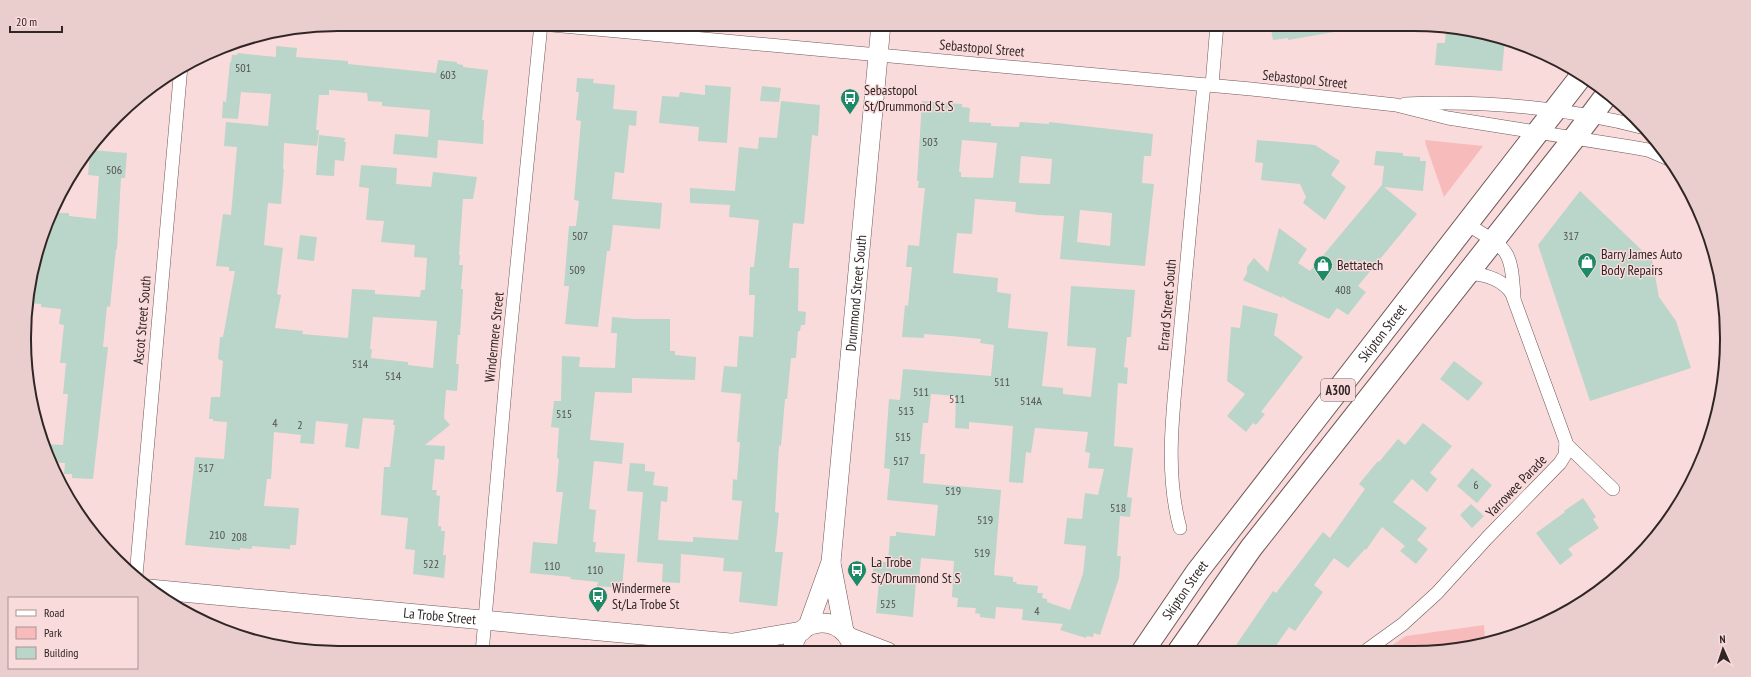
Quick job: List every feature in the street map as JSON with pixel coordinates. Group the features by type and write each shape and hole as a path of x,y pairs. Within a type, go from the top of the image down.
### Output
{"highway":[{"name":"Skipton Street","path":"1146,646 1197,572 1578,80"},
{"name":"Skipton Street","path":"1182,646 1251,548 1604,98"}],"main road":[{"name":"Drummond Street South","path":"794,646 796,639 805,629 831,562 880,31"},
{"name":"Drummond Street South","path":"831,562 849,640"},
{"name":"La Trobe Street","path":"163,590 730,643 739,646"},
{"name":"La Trobe Street","path":"730,643 805,629 817,623 827,622 836,625 849,640"},
{"path":"849,640 868,646"}],"street":[{"name":"Windermere Street","path":"482,646 508,355 540,31"},
{"name":"Sebastopol Street","path":"620,31 1208,85 1396,105 1471,103 1591,116 1634,126"},
{"name":"Errard Street South","path":"1180,528 1173,494 1172,438 1191,212 1217,31"},
{"name":"Ascot Street South","path":"136,570 180,75"},
{"name":"Sebastopol Street","path":"1396,105 1448,118 1575,137 1648,150 1658,154"},
{"path":"1467,224 1492,240 1504,250 1510,258 1514,299"},
{"path":"1466,273 1482,275 1499,282 1508,288 1514,299 1566,444 1613,489"},
{"name":"Yarrowee Parade","path":"1372,646 1421,608 1454,575 1487,538 1560,463 1565,455 1566,444"}],"green space":[{"path":"1425,140 1483,146 1444,197 1426,145"},
{"path":"1484,625 1485,637 1433,645 1391,646 1406,636"}],"building":[{"path":"1271,31 1340,31 1288,40 1288,38 1273,40"},
{"path":"1446,33 1472,37 1504,45 1502,71 1435,65 1437,43 1445,43"},
{"path":"276,46 297,48 296,57 348,61 348,64 436,73 438,60 457,62 457,64 463,65 463,67 488,70 482,120 484,120 483,144 438,140 437,158 393,154 395,134 428,137 430,110 382,106 382,102 368,101 367,93 329,90 329,95 319,95 316,130 319,130 317,146 284,143 284,169 281,204 268,203 264,245 283,248 277,294 281,295 275,328 303,331 302,334 348,338 352,289 375,290 375,294 420,297 421,290 425,290 427,258 414,257 415,245 381,242 384,221 366,220 369,188 359,187 361,165 397,168 396,184 431,187 433,172 477,177 473,199 463,199 459,265 463,265 461,289 463,289 460,335 458,335 456,364 459,364 457,391 446,390 444,418 450,425 425,445 445,446 444,460 435,459 432,490 437,490 436,495 440,496 438,526 441,526 441,531 445,531 443,555 446,555 444,578 413,574 415,550 405,549 408,518 381,515 384,467 390,467 395,425 393,425 394,420 363,418 359,449 345,447 348,424 316,421 314,444 300,443 301,435 274,432 271,479 267,479 264,506 299,508 296,545 290,545 290,549 252,546 252,549 240,548 240,550 185,545 195,457 224,459 227,422 213,421 213,419 209,419 211,397 220,397 223,361 218,359 220,337 223,337 235,271 229,271 229,267 216,266 223,214 231,215 237,147 224,146 226,122 268,126 271,94 241,92 238,119 222,118 223,101 226,102 230,62 232,55 237,55 238,53 276,57","holes":["373,317 437,321 433,368 408,365 408,362 371,358 372,349 370,349"]},
{"path":"577,78 594,79 593,83 615,85 613,109 637,111 636,126 629,125 624,173 615,172 612,199 662,203 660,229 613,225 610,251 607,251 598,327 565,324 569,286 564,286 569,226 576,226 579,201 574,200 581,121 576,120 579,92 576,92"},
{"path":"705,85 731,87 727,143 698,141 699,127 659,123 662,96 679,97 680,92 705,95"},
{"path":"762,86 781,88 779,102 760,101"},
{"path":"781,101 820,105 818,136 812,135 804,224 793,223 789,268 799,268 798,311 806,312 805,325 801,325 800,331 798,331 796,358 791,358 787,399 785,399 781,446 779,445 775,512 779,513 775,552 783,552 777,606 774,606 739,602 742,572 723,571 724,558 681,554 680,583 662,582 663,564 637,562 643,492 627,491 630,463 645,464 645,471 655,472 653,485 668,487 667,502 661,501 658,540 693,542 693,537 738,540 742,501 732,500 733,479 737,480 740,442 737,442 741,394 721,392 724,366 737,367 739,336 753,337 755,295 749,295 750,267 754,267 759,220 729,217 730,205 690,203 690,188 735,191 739,147 758,149 759,137 777,138"},
{"path":"922,101 962,104 962,107 970,108 969,122 991,123 991,126 1019,127 1020,122 1049,124 1049,122 1153,134 1151,156 1144,156 1142,183 1154,184 1145,266 1060,259 1064,216 1015,212 1016,202 975,199 972,234 957,233 953,273 998,278 997,292 1011,294 1008,328 1048,332 1042,386 1063,388 1063,394 1091,397 1096,348 1067,346 1071,286 1135,290 1131,337 1127,337 1124,367 1128,368 1127,384 1118,383 1114,446 1133,448 1127,497 1132,498 1130,517 1120,516 1117,556 1121,556 1119,578 1100,635 1094,633 1093,637 1087,636 1086,638 1060,630 1063,624 1022,620 1023,609 996,607 995,619 980,617 980,614 975,613 976,608 957,607 958,598 952,597 954,561 921,558 919,581 916,581 913,617 876,613 879,582 872,582 874,562 888,562 890,536 896,536 896,532 935,536 938,505 887,500 890,469 884,468 889,399 900,400 903,369 991,376 994,345 980,343 981,339 951,336 924,334 924,338 902,337 905,305 908,306 912,267 906,267 908,245 919,246 925,188 918,188 919,181 917,181","holes":["962,140 997,143 993,178 961,177 961,172 959,172","1021,156 1052,159 1050,184 1019,183","1080,210 1112,213 1110,246 1077,242","931,394 956,396 955,428 969,429 969,422 1013,426 1009,482 1023,483 1026,452 1031,453 1035,428 1088,432 1085,452 1090,453 1088,468 1104,469 1098,495 1085,493 1082,519 1067,518 1064,544 1086,546 1083,574 1070,610 1047,602 1047,599 1042,598 1043,593 1037,593 1038,586 1016,584 1017,582 1013,582 1013,577 994,575 1001,490 923,483 925,454 920,454 923,423 928,423"]},
{"path":"319,135 345,138 344,161 335,160 334,176 316,175"},
{"path":"1257,140 1315,145 1340,161 1331,175 1346,187 1325,220 1303,203 1306,197 1300,184 1261,180 1263,163 1255,162"},
{"path":"96,150 127,153 125,178 121,178 117,249 110,307 107,306 103,347 108,347 93,479 72,478 72,474 64,474 65,463 57,462 50,444 63,445 68,394 63,394 66,363 60,363 64,325 59,324 61,309 41,307 41,304 33,303 41,259 58,213 69,213 69,216 96,219 99,176 88,175 89,159"},
{"path":"1376,151 1403,153 1403,156 1420,157 1420,161 1426,161 1423,191 1384,187 1417,214 1358,286 1366,292 1348,315 1337,308 1329,319 1282,296 1282,298 1243,280 1247,273 1247,267 1254,258 1268,272 1279,228 1307,249 1298,263 1310,271 1382,185 1384,166 1374,165"},
{"path":"1580,191 1652,260 1659,297 1676,321 1691,368 1590,401 1538,245"},
{"path":"300,235 317,237 314,261 297,259"},
{"path":"1243,305 1278,314 1274,335 1303,357 1261,412 1265,414 1256,425 1253,423 1246,432 1227,416 1245,394 1227,381 1231,327 1240,328"},
{"path":"612,317 635,319 670,319 670,351 675,351 675,355 696,357 695,380 632,378 632,393 595,392 590,440 624,443 622,464 594,461 589,509 596,510 593,542 596,542 595,552 625,554 622,588 597,586 598,582 570,579 571,577 530,573 533,542 557,544 563,492 556,492 559,459 557,458 559,428 551,427 554,401 561,401 562,356 580,357 579,367 615,368 617,333 611,333"},
{"path":"1454,361 1483,383 1468,401 1440,379"},
{"path":"1423,423 1452,446 1430,473 1437,479 1427,492 1412,479 1393,502 1427,528 1417,540 1428,549 1416,564 1400,551 1405,546 1382,527 1366,550 1365,549 1348,568 1334,558 1314,585 1323,592 1295,631 1289,627 1276,646 1235,646 1273,591 1276,593 1323,532 1330,538 1365,489 1359,484 1378,461 1379,462 1398,439 1405,445"},
{"path":"1472,468 1492,485 1477,503 1457,486"},
{"path":"1583,498 1596,517 1593,519 1599,528 1568,549 1573,555 1560,565 1536,533"},
{"path":"1471,504 1484,516 1472,528 1460,515"}],"place":[{"name":"Sebastopol St/Drummond St S","path":"850,115"},
{"name":"Barry James Auto Body Repairs","path":"1587,279"},
{"name":"Bettatech","path":"1323,282"},
{"name":"La Trobe St/Drummond St S","path":"857,587"},
{"name":"Windermere St/La Trobe St","path":"598,613"}]}
